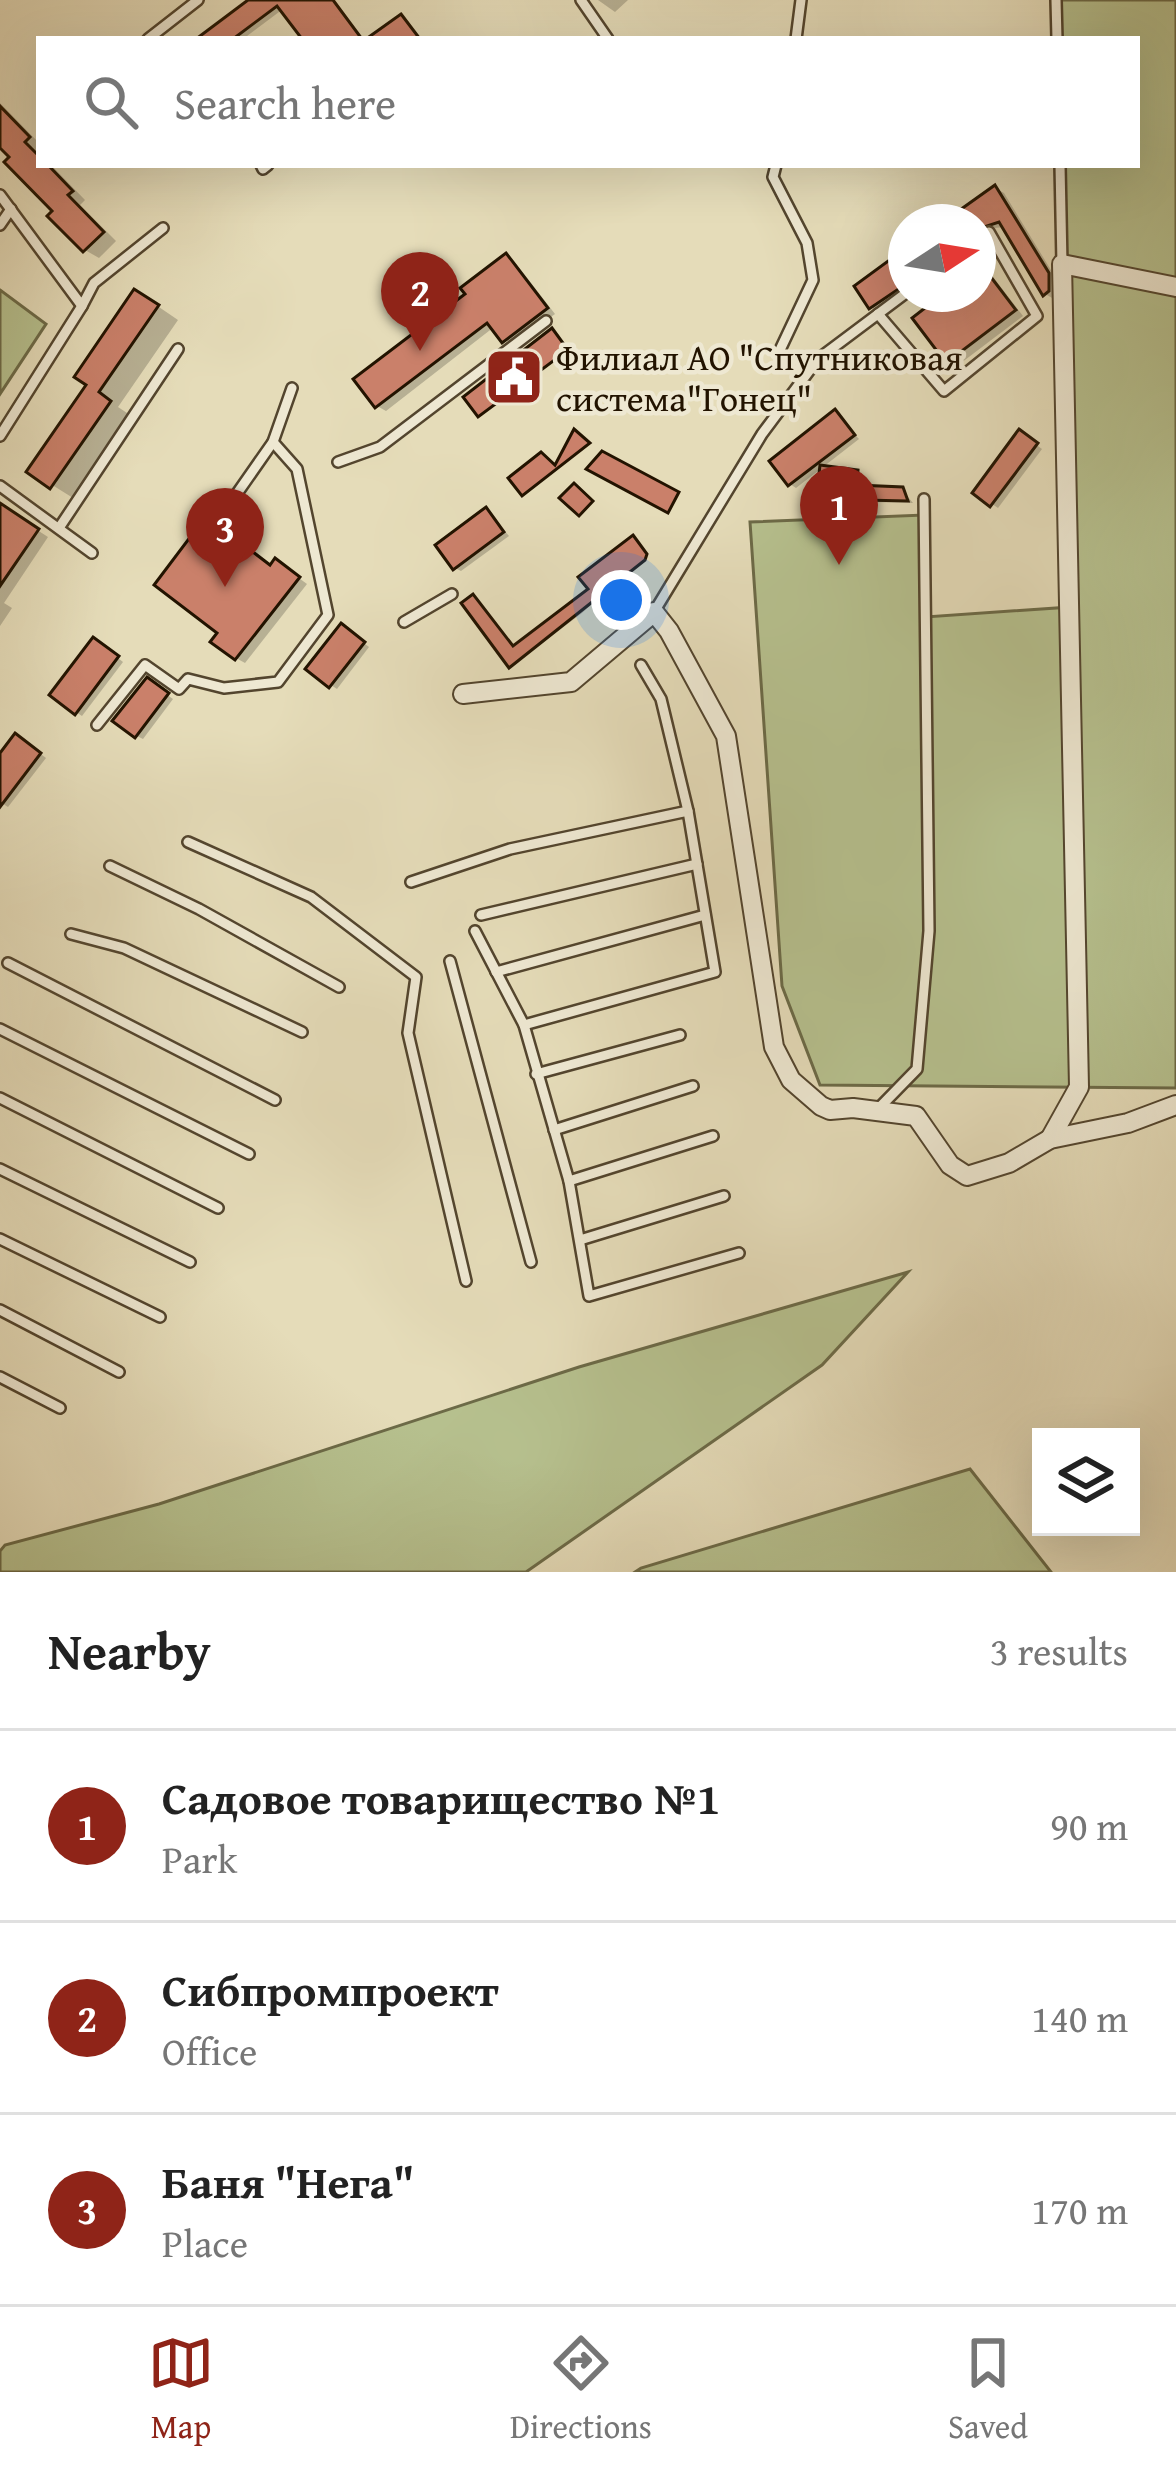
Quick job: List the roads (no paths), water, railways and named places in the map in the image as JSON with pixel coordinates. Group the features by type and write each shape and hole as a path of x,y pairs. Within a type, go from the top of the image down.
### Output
{"street":[{"path":"1051,1139 1079,1088 1063,264 1176,287"},
{"path":"463,694 571,682 654,612 726,736 778,1059 791,1080 821,1106 920,1119 950,1165 968,1176 1010,1163 1051,1139 1105,1129 1176,1105"}],"lane":[{"path":"155,36 198,0"},
{"path":"581,0 606,36"},
{"path":"796,36 801,0"},
{"path":"1056,0 1057,36"},
{"path":"775,168 773,177 807,243 813,280 779,352"},
{"path":"1060,168 1063,264"},
{"path":"0,194 82,306"},
{"path":"0,225 11,209"},
{"path":"0,436 94,283 164,228"},
{"path":"878,314 944,391 1037,316 996,244"},
{"path":"654,612 762,434 818,359 888,306"},
{"path":"338,462 380,447 546,321"},
{"path":"59,528 178,349"},
{"path":"254,538 222,515 273,442 292,388"},
{"path":"97,725 145,665 179,689 188,679 224,688 278,682 328,615 301,481 297,469 273,442"},
{"path":"0,486 92,553"},
{"path":"875,1112 917,1070 927,954 924,499"},
{"path":"404,622 452,594"},
{"path":"524,1025 715,972 688,811 661,700 641,665"},
{"path":"411,882 510,849 688,811"},
{"path":"188,842 311,897 416,977 408,1033 466,1281"},
{"path":"481,915 697,864"},
{"path":"110,866 339,987"},
{"path":"496,972 705,915"},
{"path":"476,931 524,1025 569,1180 589,1296 739,1253"},
{"path":"71,934 124,948 302,1032"},
{"path":"450,961 532,1262"},
{"path":"8,963 274,1100"},
{"path":"0,1029 249,1154"},
{"path":"536,1074 680,1035"},
{"path":"554,1130 693,1086"},
{"path":"0,1098 218,1208"},
{"path":"569,1180 712,1136"},
{"path":"0,1168 190,1262"},
{"path":"580,1240 724,1196"},
{"path":"0,1239 160,1317"},
{"path":"0,1310 119,1372"},
{"path":"0,1377 60,1408"}],"place":[{"name":"Сибпромпроект","path":"420,351"},
{"name":"Филиал АО \"Спутниковая система\"Гонец\"","path":"514,377"},
{"name":"Садовое товарищество №1","path":"839,565"},
{"name":"Баня \"Нега\"","path":"225,587"}]}
